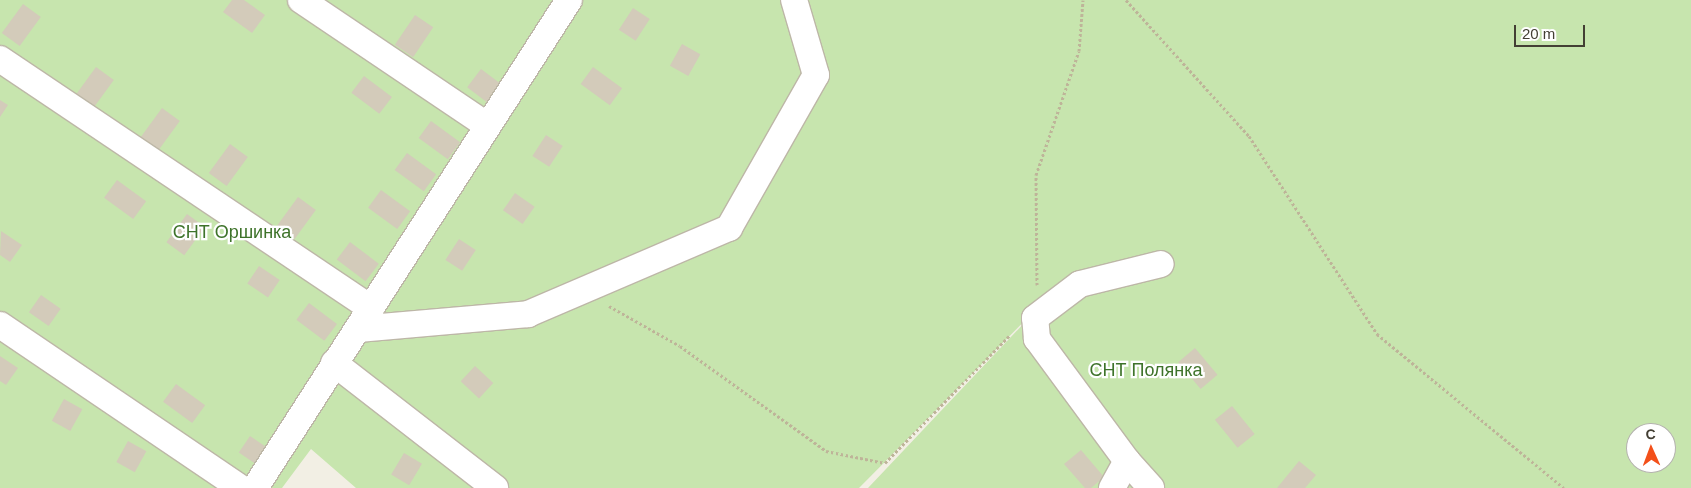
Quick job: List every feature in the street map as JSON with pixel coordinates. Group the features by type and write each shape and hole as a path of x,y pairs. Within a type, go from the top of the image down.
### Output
{"street":[{"path":"301,0 488,126"},
{"path":"254,488 569,0"},
{"path":"0,58 364,319 528,314 728,228 816,75 794,0"},
{"path":"1151,488 1127,460 1037,339 1035,318 1080,284 1161,264"},
{"path":"0,325 241,488"},
{"path":"334,362 495,488"},
{"path":"1112,488 1127,460"}],"path":[{"path":"582,291 680,346 826,451 884,463 1028,318 1035,318 1036,175 1079,51 1083,0"},
{"path":"1126,0 1249,136 1377,334 1564,488"}],"green space":[{"path":"0,0 1691,0 1691,488 868,488 1065,280 859,488 356,488 311,449 282,488 0,488"}],"building":[{"path":"232,0 244,0 265,15 252,33 223,12"},
{"path":"23,4 41,17 20,46 2,33"},
{"path":"633,8 650,19 636,41 619,30"},
{"path":"415,15 433,27 413,57 395,45"},
{"path":"682,44 700,54 688,76 670,66"},
{"path":"96,67 114,80 93,108 75,95"},
{"path":"593,67 622,88 610,105 581,84"},
{"path":"481,69 509,90 495,108 467,87"},
{"path":"364,76 392,97 379,114 351,93"},
{"path":"0,100 8,105 0,117"},
{"path":"162,108 180,121 159,150 141,137"},
{"path":"431,121 460,142 448,159 419,138"},
{"path":"546,135 563,146 549,167 532,156"},
{"path":"230,144 248,157 227,186 209,173"},
{"path":"407,153 436,174 424,191 395,170"},
{"path":"117,180 146,201 133,219 104,198"},
{"path":"381,190 410,211 397,229 368,208"},
{"path":"515,193 535,207 523,224 503,210"},
{"path":"298,197 316,210 295,239 277,226"},
{"path":"187,214 205,227 184,255 166,242"},
{"path":"1,231 22,245 10,262 0,255"},
{"path":"459,239 476,250 462,271 445,260"},
{"path":"350,242 379,264 366,281 337,260"},
{"path":"259,266 280,280 268,297 247,283"},
{"path":"41,295 61,309 49,326 29,312"},
{"path":"309,303 337,324 324,341 296,320"},
{"path":"1195,348 1217,375 1201,389 1178,362"},
{"path":"0,356 18,368 6,385 0,381"},
{"path":"475,366 493,383 479,398 461,381"},
{"path":"176,384 205,405 192,423 163,402"},
{"path":"64,399 82,409 70,431 52,421"},
{"path":"1232,406 1255,434 1238,448 1215,420"},
{"path":"250,436 271,450 260,467 239,453"},
{"path":"128,441 146,451 135,472 116,462"},
{"path":"1081,450 1104,477 1091,488 1085,488 1064,464"},
{"path":"404,453 422,464 409,485 391,474"},
{"path":"1299,461 1316,475 1305,488 1277,488"}],"park label":[{"name":"СНТ Оршинка","path":"232,232"},
{"name":"СНТ Полянка","path":"1146,370"}]}
